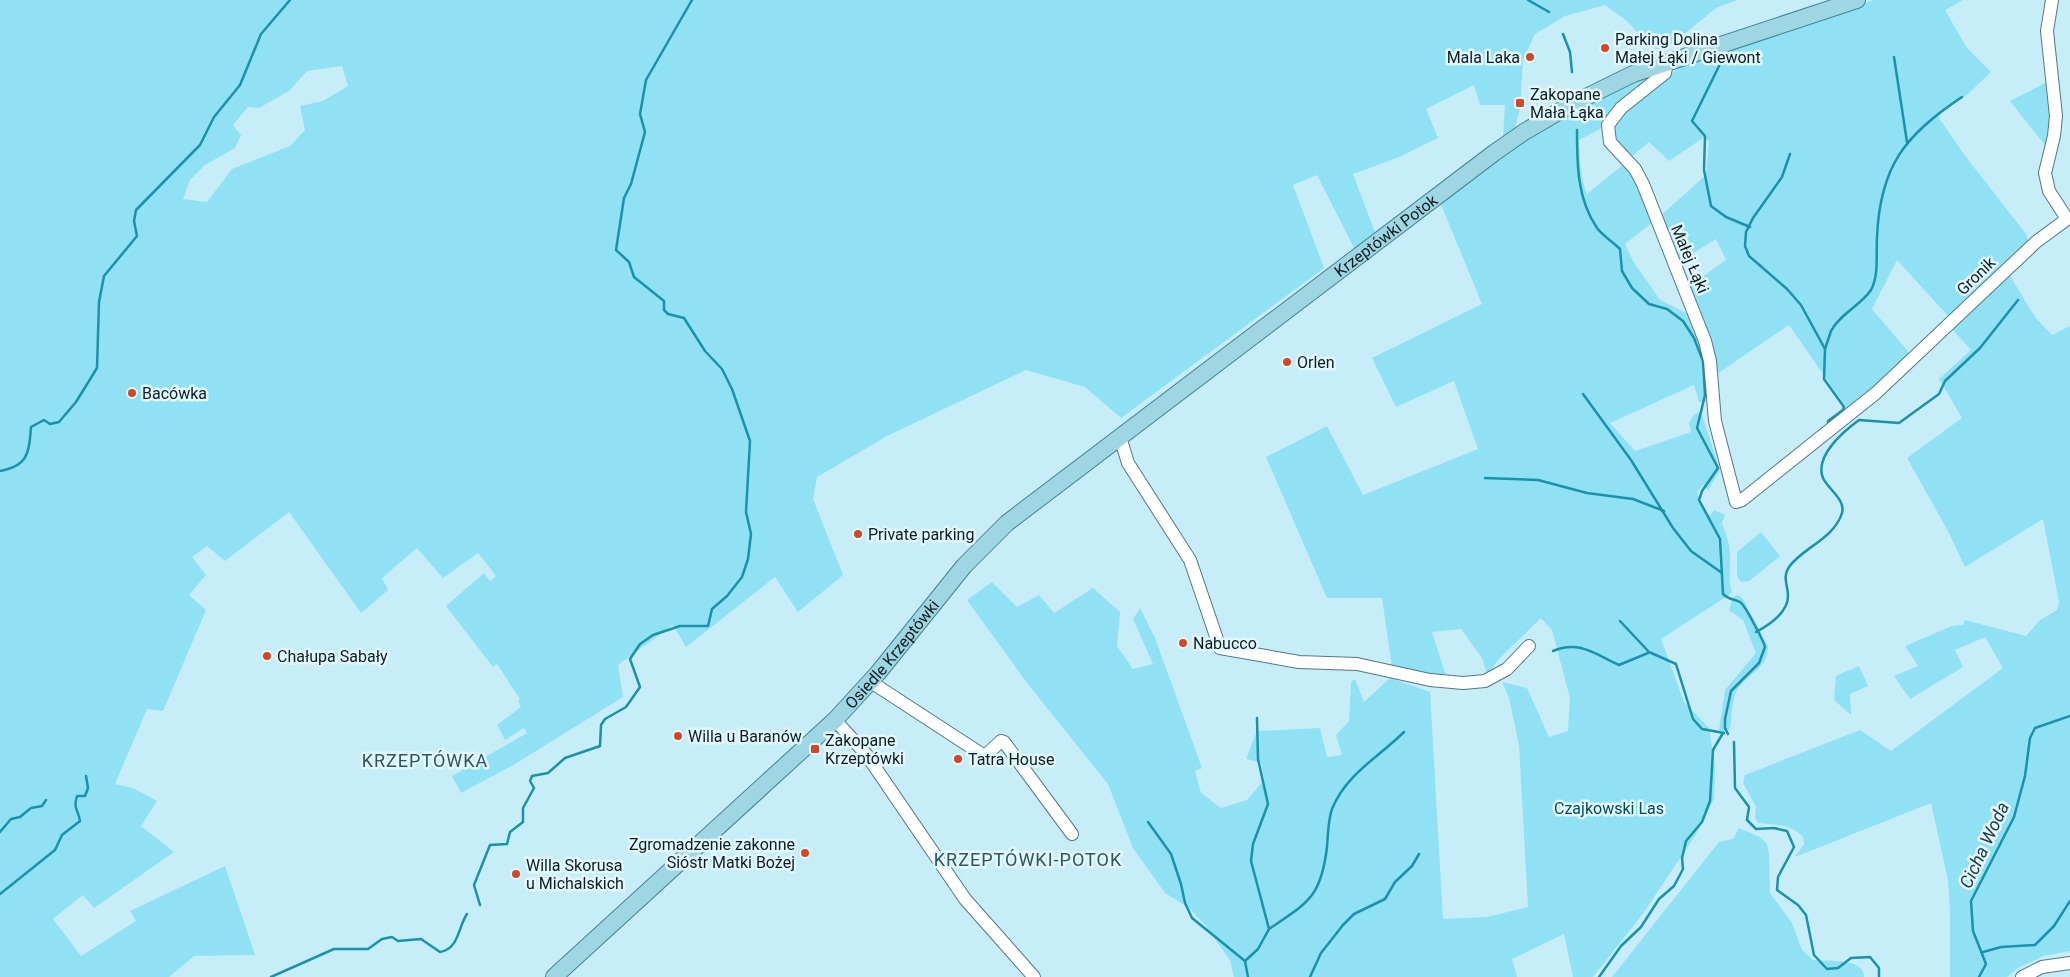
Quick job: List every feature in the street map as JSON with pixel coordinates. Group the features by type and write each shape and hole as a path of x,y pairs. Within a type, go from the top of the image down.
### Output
{"main road":[{"name":"Krzeptówki Potok","path":"1120,437 1524,132 1572,104 1608,86 1667,62 1857,0"},
{"name":"Osiedle Krzeptówki","path":"554,977 835,720 871,682 916,624 985,544 1020,512 1120,437"}],"street":[{"name":"Gronik","path":"1736,502 1742,500 1876,393 2032,246 2067,219 2049,191 2045,173 2054,136 2056,116 2047,31 2052,0"},
{"name":"Małej Łąki","path":"1667,62 1665,73 1621,108 1608,125 1607,132 1610,142 1635,170 1643,184 1697,316 1710,361 1715,421 1736,502"},
{"path":"1120,437 1128,463 1190,560 1220,648 1233,652 1299,662 1357,664 1430,680 1463,683 1485,681 1507,669 1529,646"},
{"path":"871,682 983,755 986,755 1001,741 1004,742 1072,834"},
{"path":"835,720 866,754 965,899 1034,977"},
{"path":"2022,977 2042,967 2070,963"}],"green space":[{"path":"0,0 1737,0 1716,8 1675,42 1659,50 1650,46 1627,21 1605,5 1565,16 1535,34 1523,60 1520,109 1515,128 1503,137 1505,105 1480,105 1474,85 1426,109 1438,138 1397,158 1353,174 1376,235 1355,250 1317,175 1293,185 1324,268 1121,418 1085,387 1026,370 887,436 817,477 813,499 843,575 798,612 775,577 686,647 673,625 618,665 623,697 515,764 461,793 452,776 527,733 524,728 505,740 497,725 521,707 518,701 520,699 497,664 493,667 446,606 484,573 490,581 496,576 478,553 443,578 417,548 382,578 388,590 361,613 289,512 225,561 207,546 192,557 206,575 189,595 206,610 163,711 147,709 115,784 133,788 157,801 141,826 174,852 94,908 83,895 53,919 81,956 136,921 130,911 225,866 255,955 194,956 169,977 0,977","holes":["342,66 348,86 323,101 300,106 305,130 290,146 232,169 207,202 183,199 190,180 205,165 235,148 241,135 233,125 248,107 259,108 289,91 307,71"]},
{"path":"1874,0 1963,0 1945,10 1967,48 1991,72 1967,95 1937,115 1963,153 2026,234 2029,242 1950,318 1897,260 1872,309 1912,356 1848,410 1789,325 1714,376 1688,287 1726,260 1716,239 1677,263 1658,218 1706,175 1709,141 1703,138 1669,161 1649,142 1631,157 1616,143 1614,121 1680,67 1704,56"},
{"name":"Czajkowski Las","path":"1657,72 1607,118 1602,128 1579,140 1580,161 1587,194 1625,163 1632,170 1654,221 1625,244 1633,261 1660,300 1694,317 1703,350 1708,402 1699,402 1694,385 1610,423 1635,451 1691,432 1689,423 1694,414 1701,412 1720,470 1708,490 1703,485 1697,492 1700,502 1710,516 1714,510 1725,515 1722,523 1730,550 1732,592 1727,598 1661,639 1684,702 1709,728 1715,765 1714,799 1695,836 1642,915 1593,977 1573,977 1564,934 1512,959 1517,977 1234,977 1230,960 1205,925 1189,908 1165,893 1133,848 1108,784 1027,683 967,600 992,582 1017,607 1039,595 1054,613 1093,588 1120,612 1117,646 1133,669 1153,664 1133,619 1140,608 1155,638 1202,768 1195,771 1201,793 1221,808 1247,800 1264,780 1261,763 1246,759 1257,731 1320,728 1327,757 1342,755 1336,735 1349,721 1351,682 1355,679 1364,702 1390,678 1430,692 1443,919 1487,917 1528,907 1519,745 1509,698 1502,682 1527,688 1549,737 1568,731 1570,698 1552,630 1541,618 1499,659 1487,675 1482,658 1461,629 1432,632 1447,679 1392,667 1382,598 1327,598 1266,457 1327,426 1363,495 1478,449 1454,381 1396,407 1372,358 1482,304 1440,202 1549,123"},
{"path":"2047,82 2052,111 2049,150 2010,101"},
{"path":"2007,271 2035,317 2052,335 2070,326 2070,951 2044,956 2018,968 2007,977 1950,977 1948,880 1931,803 1795,857 1804,844 1803,837 1788,827 1758,823 1755,818 1756,807 1743,783 1745,775 1860,730 1891,751 2003,668 1985,637 1955,650 1963,667 1910,699 1894,676 1918,666 1905,646 1952,626 1963,625 1965,620 2026,636 2040,620 2057,610 2059,602 2043,519 1965,567 1948,531 1907,458 1962,418 1939,379 1971,350 1950,327"},
{"path":"1761,532 1780,556 1749,581 1741,582 1737,576 1737,552"},
{"path":"1738,595 1743,599 1768,646 1765,660 1737,690 1730,729 1723,732 1719,730 1725,690 1756,653 1743,620 1729,610 1733,597"},
{"path":"1859,666 1868,686 1850,694 1851,715 1834,700 1836,676"},
{"path":"1739,828 1760,837 1767,844 1770,893 1792,923 1802,950 1813,960 1852,963 1858,966 1864,977 1612,977 1719,842 1733,839"}],"waterway":[{"path":"0,471 9,469 22,462 28,451 31,427 44,420 50,424 59,422 76,402 97,368 99,302 104,276 137,236 134,221 136,210 200,145 214,117 240,85 261,34 290,0"},
{"path":"480,905 474,885 490,845 507,844 510,832 523,822 523,808 534,788 530,781 532,776 548,773 565,758 600,746 601,725 605,719 626,707 640,687 630,659 640,644 653,635 680,626 708,626 712,609 727,596 742,577 748,559 751,534 746,512 750,441 732,389 722,369 705,351 684,318 668,314 664,310 664,301 634,277 629,262 616,250 624,198 631,184 645,132 640,114 646,80 692,0"},
{"path":"1528,0 1549,12"},
{"path":"1563,34 1570,52 1572,72"},
{"path":"1724,56 1692,121 1705,136 1704,170 1711,206 1726,217 1750,227"},
{"path":"1894,57 1907,142"},
{"path":"1825,349 1835,325 1867,295 1874,284 1879,212 1890,172 1899,155 1925,125 1962,97"},
{"path":"1577,130 1577,156 1580,181 1585,205 1590,217 1599,231 1620,249 1622,271 1632,288 1649,304 1667,309 1683,321 1694,338 1703,361 1705,395 1697,428 1718,468 1702,491 1699,500 1720,539 1723,594 1740,602 1754,623 1765,647 1759,663 1731,691 1725,719 1725,728 1728,734"},
{"path":"1790,154 1782,177 1753,218 1746,232 1745,246 1749,256 1787,289 1801,305 1825,349 1824,379 1844,407 1843,410 1828,421 1829,426"},
{"path":"1756,632 1777,618 1785,608 1788,596 1786,574 1789,567 1832,530 1842,513 1843,508 1839,499 1825,482 1821,470 1826,453 1832,445 1859,420 1899,423 1939,394 1945,381 1980,348 2018,300"},
{"path":"1583,394 1631,460 1673,528 1691,551 1722,573"},
{"path":"1485,478 1538,480 1587,493 1633,499 1664,511"},
{"path":"1620,621 1649,652 1676,664 1693,719 1702,729 1724,733"},
{"path":"1553,651 1562,648 1579,648 1619,665 1648,653"},
{"name":"Cicha Woda","path":"1979,977 1986,964 1973,931 1971,901 2014,817 2025,776 2030,738 2035,728 2070,716"},
{"path":"1248,977 1245,961 1258,949 1269,929 1251,861 1253,844 1268,804 1258,759 1257,718"},
{"path":"1269,929 1294,912 1311,897 1317,888 1324,864 1331,813 1338,797 1354,776 1404,732"},
{"path":"1599,977 1621,946 1641,927 1659,899 1674,886 1683,869 1682,858 1686,841 1702,822 1710,801 1713,750 1723,733"},
{"path":"1734,742 1735,788 1749,807 1747,820 1756,829 1774,828 1787,831 1794,847 1778,877 1777,890 1798,905 1806,915 1814,955 1827,969 1838,968 1851,958 1870,957 1879,968 1879,977"},
{"path":"0,894 55,850 62,835 80,821 76,800 77,796 85,796 88,788 86,776"},
{"path":"0,832 11,819 20,817 31,808 42,806 46,800"},
{"path":"1148,822 1171,854 1185,903 1192,918 1245,961"},
{"path":"1310,977 1321,953 1343,925 1354,914 1385,899 1395,882 1412,866 1419,854"},
{"path":"1983,952 2001,947 2035,945 2054,926 2070,901"},
{"path":"271,977 334,949 368,949 382,939 392,937 398,941 421,939 440,952 451,947 455,942 467,914"}],"place":[{"name":"Parking Dolina Małej Łąki / Giewont","path":"1605,48"},
{"name":"Mala Laka","path":"1530,57"},
{"name":"Zakopane Mała Łąka","path":"1520,103"},
{"name":"Orlen","path":"1287,362"},
{"name":"Bacówka","path":"132,393"},
{"name":"Private parking","path":"858,534"},
{"name":"Nabucco","path":"1183,643"},
{"name":"Chałupa Sabały","path":"267,656"},
{"name":"Willa u Baranów","path":"678,736"},
{"name":"Zakopane Krzeptówki","path":"815,749"},
{"name":"Tatra House","path":"958,759"},
{"name":"Zgromadzenie zakonne Sióstr Matki Bożej","path":"805,853"},
{"name":"Willa Skorusa u Michalskich","path":"516,874"}],"district":[{"name":"KRZEPTÓWKA","path":"425,760"},
{"name":"KRZEPTÓWKI-POTOK","path":"1028,859"}]}
